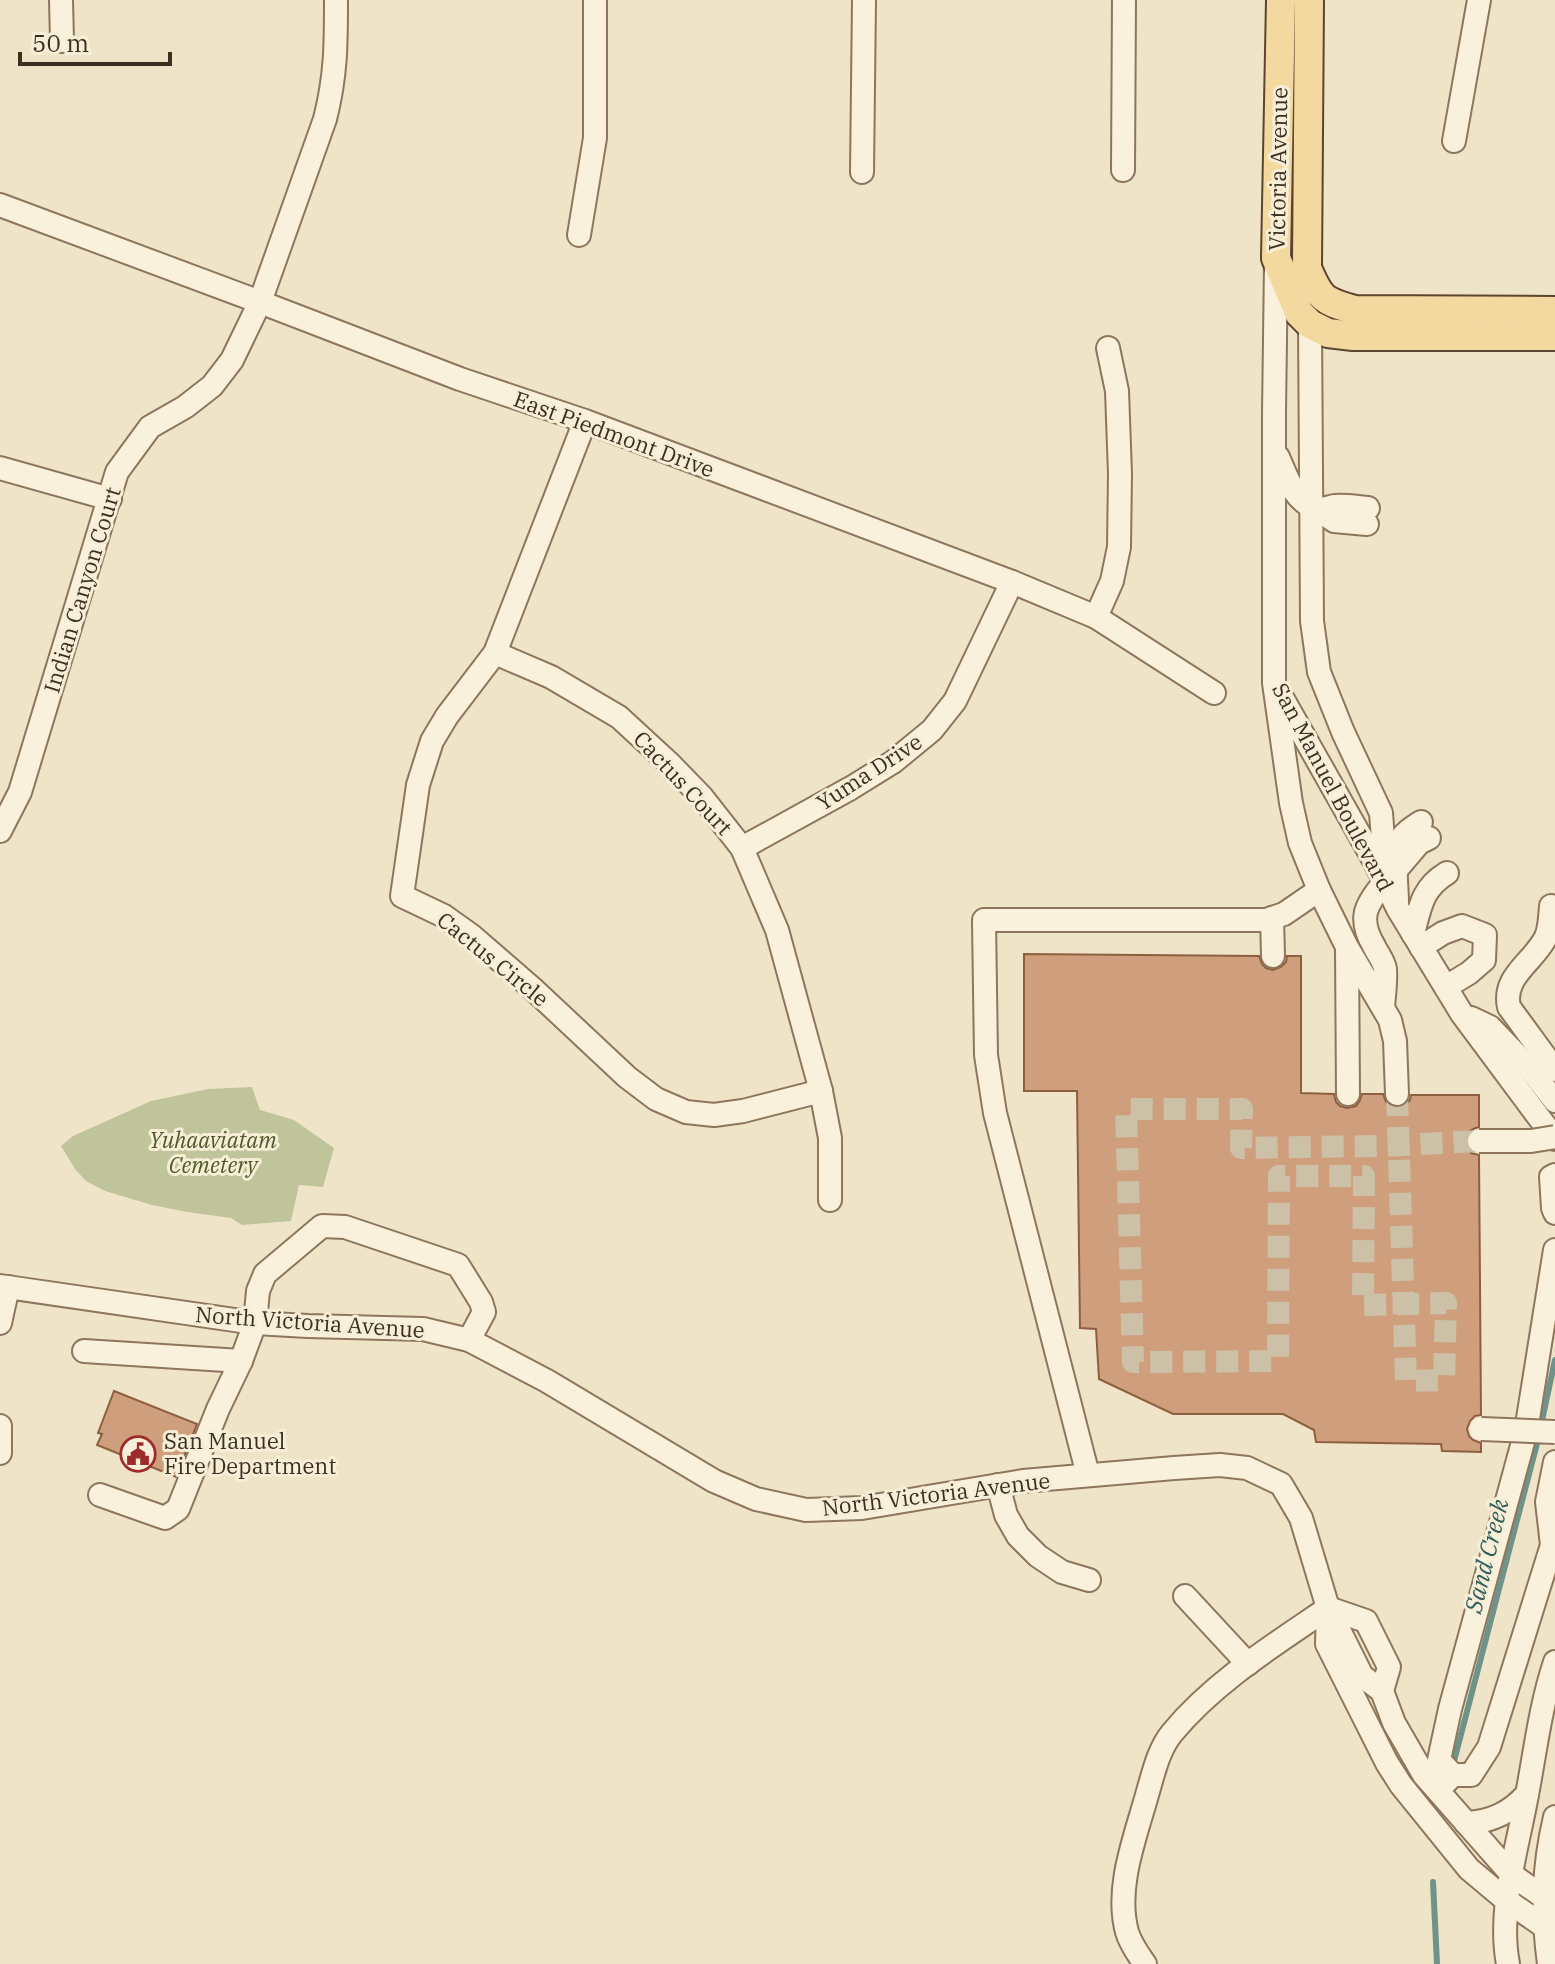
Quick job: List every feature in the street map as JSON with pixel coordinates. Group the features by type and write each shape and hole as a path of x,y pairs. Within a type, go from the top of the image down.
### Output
{"main road":[{"name":"Victoria Avenue","path":"1276,258 1281,0"},
{"name":"Victoria Avenue","path":"1309,0 1307,268 1316,289 1330,303 1355,310 1555,311"},
{"path":"1276,258 1299,313 1319,329 1353,336 1555,336"}],"street":[{"path":"61,0 62,41"},
{"name":"Indian Canyon Court","path":"0,831 20,792 117,472 150,427 185,407 212,386 232,360 260,302 333,90 336,0"},
{"path":"579,235 595,138 595,0"},
{"path":"862,172 864,0"},
{"path":"1123,170 1124,0"},
{"path":"1454,141 1479,0"},
{"name":"East Piedmont Drive","path":"0,205 460,379 585,421 1012,582 1096,617 1214,693"},
{"name":"Victoria Avenue","path":"1274,337 1276,258"},
{"path":"1319,329 1312,621 1319,672 1381,813 1383,839 1375,862"},
{"name":"San Manuel Boulevard","path":"1274,337 1274,683 1375,862 1390,877 1398,909 1462,1014 1555,1138"},
{"path":"1096,617 1112,581 1119,547 1117,391 1108,348"},
{"name":"Cactus Circle","path":"585,421 495,653 432,741 418,785 402,896 444,916 472,936 627,1077 656,1099 686,1112 714,1115 743,1111 821,1091"},
{"path":"1274,449 1290,485 1303,501 1315,508 1337,505 1367,516"},
{"path":"0,468 110,499"},
{"name":"Yuma Drive","path":"742,848 893,762 932,730 955,701 1012,582"},
{"name":"Cactus Court","path":"495,653 551,677 619,717 702,797 742,848 777,930 821,1091 830,1138 830,1200"},
{"path":"1274,683 1291,803 1300,843 1347,947 1390,1020 1395,1041 1397,1094"},
{"path":"1383,1008 1385,966 1371,941 1364,912 1370,899 1390,877 1398,843 1409,829 1425,830"},
{"path":"1446,987 1484,960 1485,935 1462,926 1417,941 1422,899 1433,881 1447,873"},
{"path":"1088,1475 990,1091 986,1055 984,920 1266,920 1284,914 1319,890"},
{"path":"1551,906 1546,936 1509,985 1507,997 1509,1007 1555,1070"},
{"path":"1272,918 1273,956"},
{"path":"1347,947 1348,1094"},
{"path":"1462,1014 1490,1027 1555,1101"},
{"path":"1479,1141 1555,1138"},
{"path":"1555,1175 1551,1177 1555,1213"},
{"path":"100,1495 165,1518 178,1509 241,1361 255,1323 258,1291 265,1274 322,1226 345,1227 458,1265 484,1312 469,1340"},
{"path":"1550,1902 1512,1875 1466,1823 1445,1783 1439,1760 1450,1709 1526,1431 1555,1250"},
{"path":"0,1323 4,1287"},
{"name":"North Victoria Avenue","path":"4,1287 255,1323 423,1329 469,1340 547,1381 714,1481 756,1499 806,1510 862,1508 998,1485 1088,1475 1220,1465 1247,1468 1281,1484 1301,1518 1328,1608 1327,1644 1401,1785 1469,1869 1549,1930"},
{"path":"84,1351 241,1361"},
{"path":"0,1426 0,1453"},
{"path":"1481,1429 1555,1432"},
{"path":"1419,1808 1445,1783 1471,1775 1489,1747 1552,1545 1547,1502 1555,1462"},
{"path":"998,1485 1006,1515 1018,1536 1038,1556 1062,1572 1089,1580"},
{"path":"1185,1596 1248,1664"},
{"path":"1145,1964 1133,1948 1126,1931 1123,1901 1132,1847 1157,1762 1168,1737 1189,1713 1248,1664 1328,1608 1366,1621 1389,1667 1382,1691 1394,1723 1424,1775 1445,1783"},
{"path":"1508,1964 1505,1948 1506,1900 1537,1733 1555,1662"},
{"path":"1466,1823 1495,1818 1516,1807 1527,1794"},
{"path":"1549,1964 1550,1902 1544,1879 1555,1817"}],"green space":[{"name":"Yuhaaviatam Cemetery","path":"252,1087 260,1110 294,1120 334,1148 323,1187 299,1185 291,1221 242,1225 231,1218 152,1205 105,1191 86,1181 61,1146 73,1136 151,1101 208,1089"}],"building":[{"path":"1024,954 1259,956 1266,968 1273,970 1286,962 1287,956 1301,956 1301,1093 1334,1094 1336,1102 1347,1108 1356,1106 1362,1094 1383,1094 1391,1107 1397,1108 1405,1105 1411,1095 1479,1095 1479,1127 1467,1133 1465,1142 1471,1153 1479,1155 1481,1415 1470,1421 1467,1429 1473,1440 1481,1443 1481,1452 1442,1451 1441,1444 1316,1442 1314,1430 1283,1414 1173,1414 1099,1379 1096,1329 1080,1328 1077,1091 1024,1091"},
{"path":"114,1391 197,1424 176,1477 97,1445 102,1434 98,1433"}],"waterway":[{"name":"Sand Creek","path":"1541,1425 1555,1360"},
{"name":"Sand Creek","path":"1454,1761 1539,1436"},
{"name":"Sand Creek","path":"1433,1882 1437,1964"}],"tunnel":[{"path":"1397,1094 1406,1381 1444,1380 1446,1303 1363,1305 1364,1176 1279,1176 1278,1361 1133,1362 1126,1109 1242,1109 1241,1148 1384,1146 1479,1141"}],"place":[{"name":"San Manuel Fire Department","path":"138,1454"}]}
